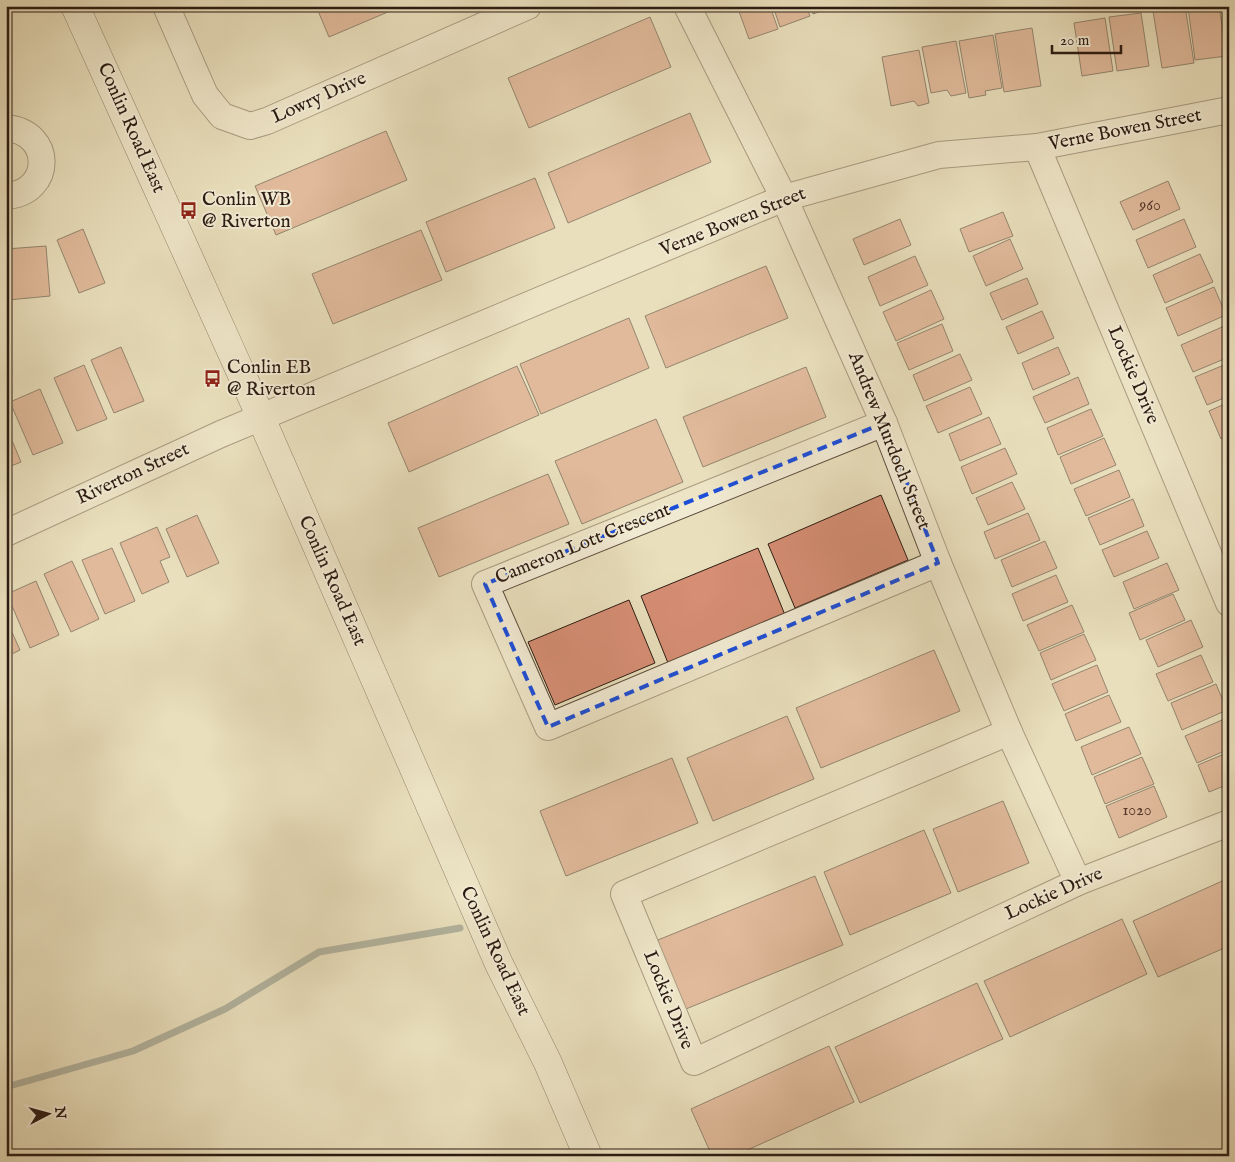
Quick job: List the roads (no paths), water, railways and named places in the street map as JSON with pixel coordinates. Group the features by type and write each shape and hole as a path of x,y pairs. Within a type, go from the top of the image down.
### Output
{"street":[{"name":"Conlin Road East","path":"75,6 261,418 499,964 548,1063 588,1156"},
{"name":"Lowry Drive","path":"166,6 205,95 222,116 250,126 267,121 528,6"},
{"name":"Andrew Murdoch Street","path":"687,6 784,198 884,423 938,563 1009,732 1078,882"},
{"name":"Verne Bowen Street","path":"261,418 784,198 939,155 1037,148 1229,110"},
{"path":"6,128 16,128 27,133 35,141 40,151 42,162 40,174 35,183 26,191 16,196 6,196"},
{"name":"Lockie Drive","path":"1037,148 1229,602"},
{"name":"Riverton Street","path":"6,533 221,434 261,418"},
{"name":"Cameron Lott Crescent","path":"884,423 485,584 548,727 938,563"},
{"name":"Lockie Drive","path":"1009,732 624,894 694,1062 1078,882 1229,823"}],"waterway":[{"path":"6,1087 133,1051 225,1009 319,952 460,928"}],"place":[{"name":"Conlin WB @ Riverton","path":"188,211"},
{"name":"Conlin EB @ Riverton","path":"213,379"}]}
